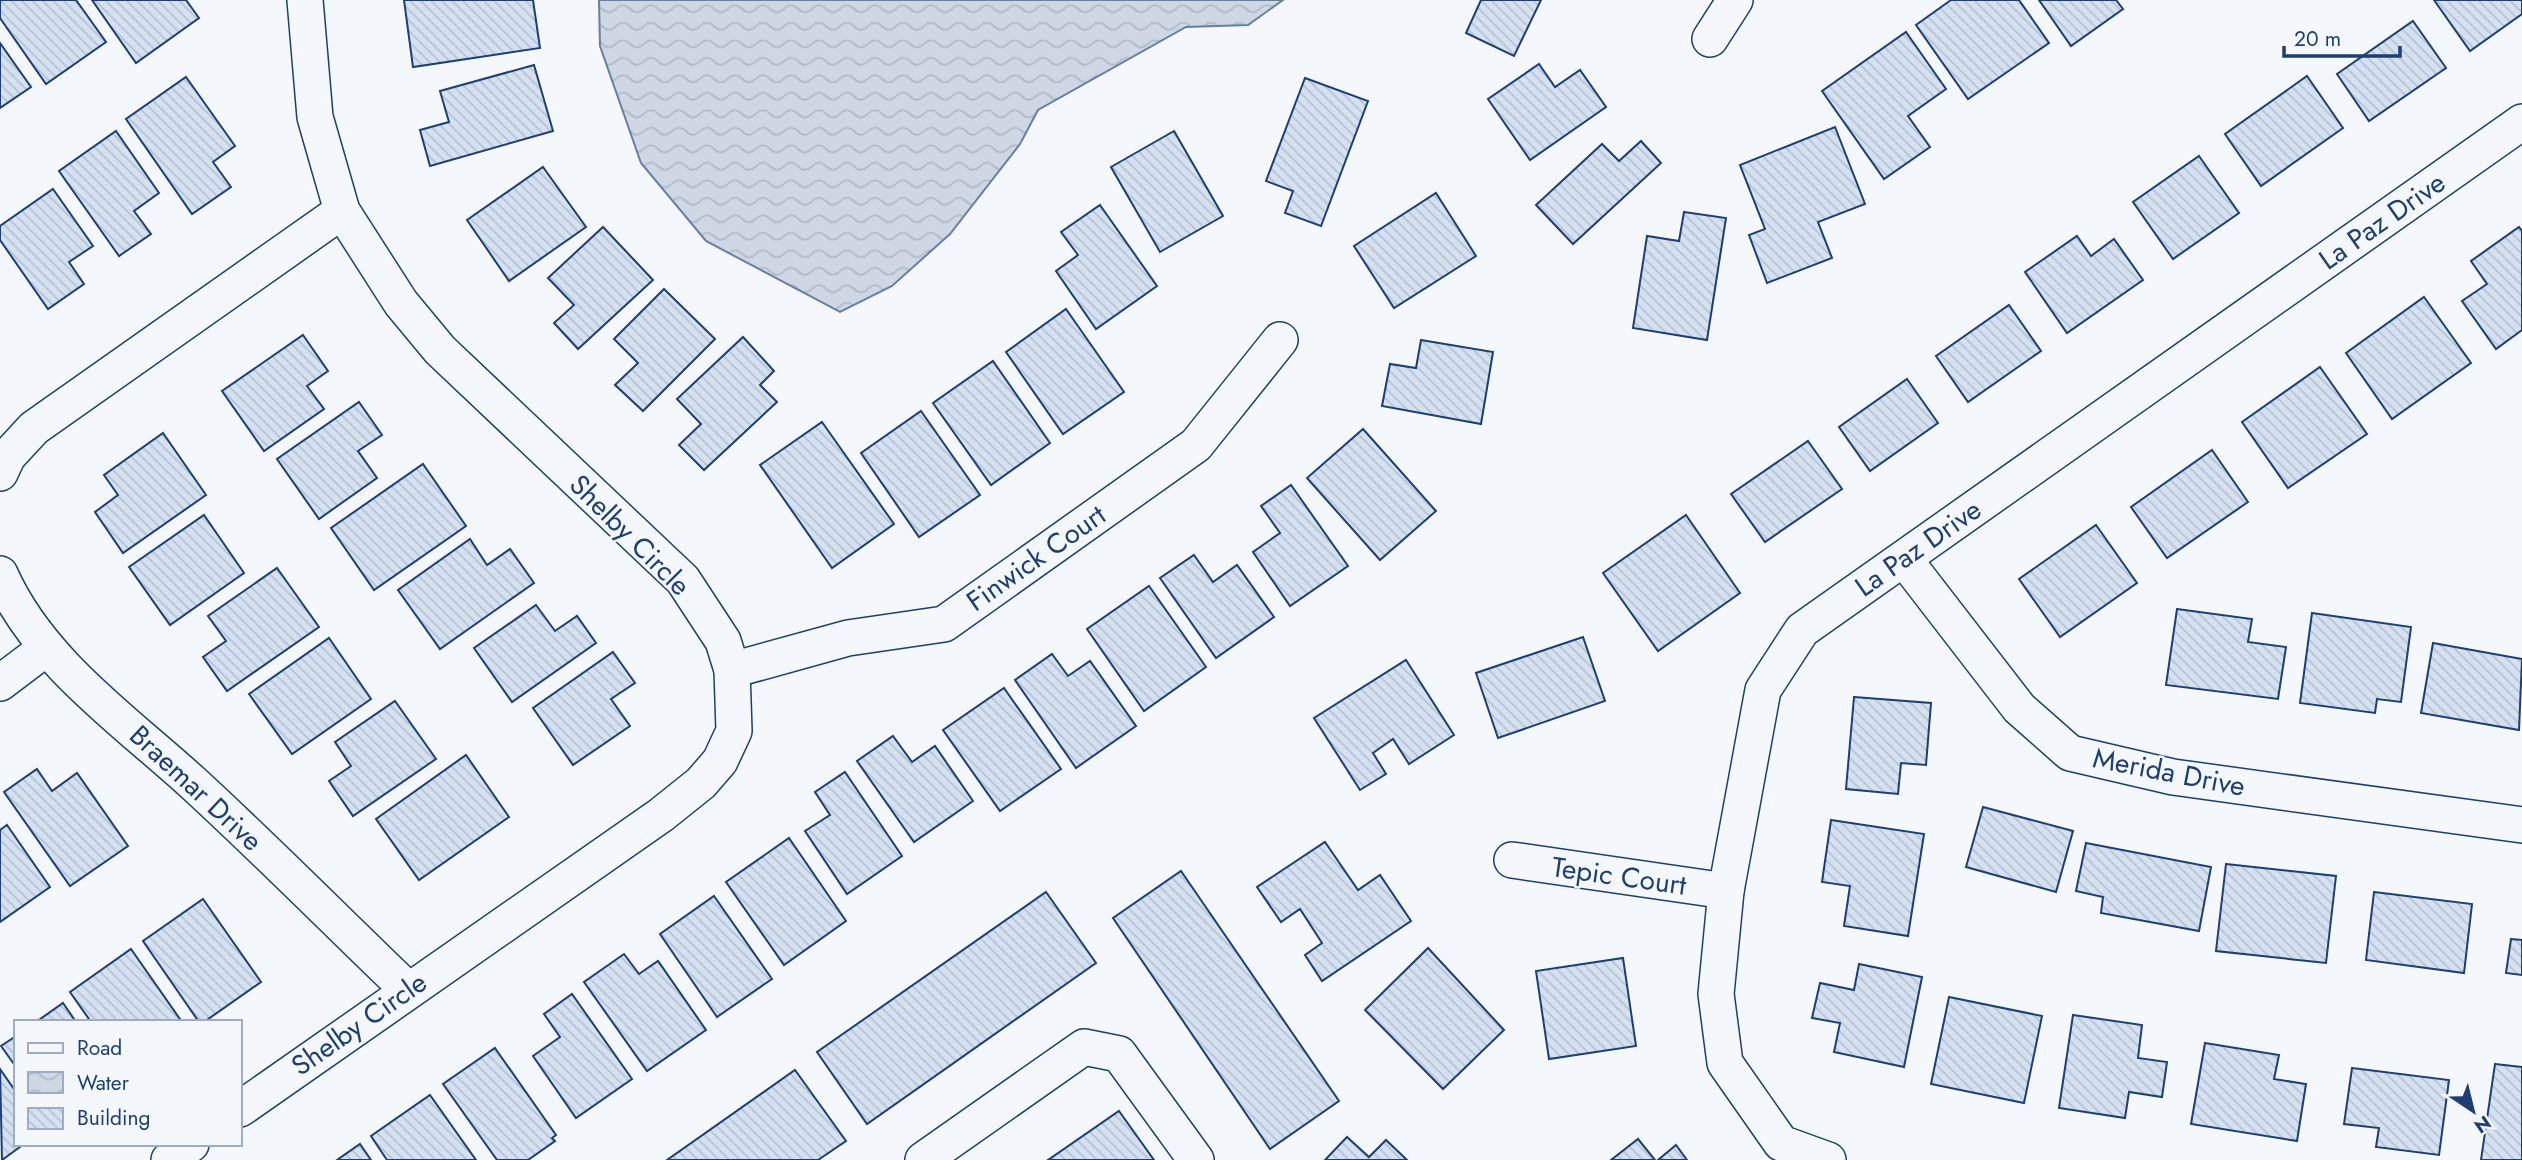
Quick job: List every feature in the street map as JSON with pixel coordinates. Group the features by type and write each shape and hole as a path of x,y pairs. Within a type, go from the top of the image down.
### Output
{"street":[{"name":"Shelby Circle","path":"242,1109 408,989 661,815 701,783 720,761 734,731 732,670 723,642 683,580 440,350 401,303 342,211 315,117 305,0"},
{"path":"1710,38 1735,0"},
{"name":"La Paz Drive","path":"1828,1160 1781,1143 1725,1063 1716,994 1726,891 1763,690 1802,630 2522,122"},
{"path":"0,473 8,456 34,428 342,211"},
{"name":"Finwick Court","path":"732,670 848,638 944,624 1196,445 1280,340"},
{"name":"Merida Drive","path":"1904,559 2019,708 2070,753 2173,777 2522,825"},
{"name":"Braemar Drive","path":"0,575 12,601 45,649 195,785 408,989"},
{"path":"0,683 45,649"},
{"name":"Tepic Court","path":"1512,860 1726,891"},
{"path":"923,1160 1084,1047 1119,1054 1196,1160"},
{"path":"169,1160 188,1146"}],"water":[{"path":"599,0 1283,0 1248,25 1186,27 1038,110 1020,144 950,234 892,286 840,312 706,241 641,163 600,46"}],"building":[{"path":"0,0 76,0 106,42 46,84 0,18"},
{"path":"92,0 186,0 199,18 136,63"},
{"path":"404,0 533,0 540,48 413,67"},
{"path":"1481,0 1541,0 1514,56 1466,33"},
{"path":"1951,0 2019,0 2049,43 1968,99 1916,25"},
{"path":"2039,0 2116,0 2123,9 2071,46"},
{"path":"2434,0 2522,0 2522,14 2470,51"},
{"path":"2413,21 2446,68 2369,121 2337,74"},
{"path":"1906,32 1946,89 1908,116 1930,147 1884,179 1822,91"},
{"path":"0,43 31,87 0,108"},
{"path":"1539,64 1555,87 1580,70 1606,107 1530,160 1488,99"},
{"path":"534,65 553,131 430,166 420,130 449,122 440,91"},
{"path":"2307,76 2343,128 2261,186 2225,134"},
{"path":"186,77 235,146 213,162 231,187 192,214 126,119"},
{"path":"1305,78 1368,101 1321,226 1285,213 1293,191 1266,181"},
{"path":"1835,127 1865,204 1818,222 1832,258 1767,283 1749,235 1765,229 1740,165"},
{"path":"116,131 159,193 134,211 151,234 119,256 59,171"},
{"path":"1174,131 1223,216 1160,252 1111,167"},
{"path":"1641,141 1661,163 1573,244 1536,205 1602,144 1619,161"},
{"path":"2199,156 2239,213 2173,259 2133,202"},
{"path":"543,167 586,227 509,281 467,220"},
{"path":"53,189 93,246 69,262 84,284 48,309 0,240 0,226"},
{"path":"1436,193 1476,256 1394,308 1354,246"},
{"path":"1100,205 1157,286 1096,329 1056,271 1078,255 1061,232"},
{"path":"1684,212 1726,218 1707,340 1633,328 1647,236 1679,241"},
{"path":"603,227 653,280 578,349 554,323 574,305 548,278"},
{"path":"2519,227 2522,231 2522,330 2496,349 2462,301 2487,284 2471,261"},
{"path":"2077,236 2091,256 2114,239 2143,280 2067,333 2025,272"},
{"path":"664,289 715,339 643,411 615,385 638,363 614,339"},
{"path":"2424,297 2471,363 2392,419 2346,353"},
{"path":"2009,305 2041,351 1968,402 1936,356"},
{"path":"1066,309 1124,392 1063,434 1006,352"},
{"path":"303,335 328,371 307,386 324,409 264,451 222,391"},
{"path":"743,337 774,371 760,385 777,402 704,470 679,445 701,424 677,399"},
{"path":"1421,340 1493,352 1481,424 1382,406 1390,364 1416,368"},
{"path":"993,361 1050,443 991,485 933,403"},
{"path":"2320,367 2367,434 2288,488 2242,422"},
{"path":"1907,379 1938,423 1870,471 1839,427"},
{"path":"359,402 382,435 358,451 377,478 319,519 277,459"},
{"path":"921,411 980,495 919,537 861,453"},
{"path":"822,422 894,524 832,568 760,465"},
{"path":"1363,429 1436,511 1380,560 1307,478"},
{"path":"163,433 206,495 123,553 95,512 118,495 104,475"},
{"path":"1808,441 1842,489 1765,542 1731,494"},
{"path":"2212,450 2248,502 2167,558 2131,507"},
{"path":"423,464 466,526 374,590 331,528"},
{"path":"1291,485 1348,566 1290,606 1253,552 1280,533 1261,506"},
{"path":"204,515 244,573 170,625 129,567"},
{"path":"1686,515 1740,593 1658,651 1603,573"},
{"path":"2096,525 2137,583 2060,637 2019,579"},
{"path":"470,539 487,565 510,549 534,583 440,649 398,590"},
{"path":"1194,555 1213,582 1237,565 1274,617 1216,658 1160,578"},
{"path":"277,568 319,627 227,691 203,657 226,641 208,616"},
{"path":"1149,586 1206,667 1144,711 1087,629"},
{"path":"536,605 555,631 577,616 596,643 512,702 474,648"},
{"path":"2177,609 2252,619 2248,642 2286,647 2278,699 2166,685"},
{"path":"2312,613 2411,627 2401,702 2377,699 2375,713 2300,703"},
{"path":"1583,637 1605,701 1498,738 1476,673"},
{"path":"329,638 371,699 292,754 249,694"},
{"path":"2433,643 2522,659 2519,730 2421,713"},
{"path":"613,652 635,683 611,699 630,726 573,765 533,708"},
{"path":"1052,654 1068,676 1090,661 1136,726 1076,768 1015,680"},
{"path":"1406,660 1454,735 1409,764 1393,739 1373,753 1386,774 1360,790 1314,718"},
{"path":"1004,688 1061,769 1000,811 943,730"},
{"path":"1854,697 1931,703 1926,765 1901,763 1898,794 1846,789"},
{"path":"395,701 436,759 353,816 329,781 351,766 335,742"},
{"path":"893,736 912,762 935,746 973,801 914,842 857,761"},
{"path":"466,755 509,817 419,880 376,819"},
{"path":"37,769 52,791 77,773 128,846 70,886 4,792"},
{"path":"845,772 902,856 847,894 805,831 830,815 815,792"},
{"path":"1983,807 2073,831 2056,892 1966,867"},
{"path":"1831,820 1924,834 1908,936 1844,926 1850,886 1822,882"},
{"path":"7,825 50,887 0,922 0,830"},
{"path":"789,838 846,921 784,965 726,882"},
{"path":"1325,842 1358,890 1380,875 1411,921 1322,981 1305,955 1322,943 1300,909 1281,922 1257,887"},
{"path":"2086,843 2211,867 2199,931 2101,913 2103,897 2076,891"},
{"path":"2226,864 2336,876 2326,963 2216,951"},
{"path":"1181,871 1339,1101 1270,1149 1113,918"},
{"path":"1046,892 1096,963 867,1124 817,1052"},
{"path":"2374,892 2472,904 2464,973 2366,960"},
{"path":"714,896 772,979 717,1017 660,934"},
{"path":"203,899 261,982 207,1020 198,1020 143,941"},
{"path":"2511,939 2522,940 2522,975 2506,973"},
{"path":"1428,948 1504,1030 1443,1089 1365,1010"},
{"path":"131,949 181,1020 90,1020 70,992"},
{"path":"624,954 639,974 658,961 706,1030 647,1071 584,982"},
{"path":"1623,958 1636,1046 1549,1059 1536,971"},
{"path":"1859,964 1922,977 1904,1067 1834,1052 1840,1023 1812,1018 1820,983 1854,990"},
{"path":"572,994 632,1079 576,1118 533,1056 560,1037 544,1014"},
{"path":"1949,997 2042,1016 2024,1103 1931,1084"},
{"path":"63,1003 75,1020 39,1020"},
{"path":"2073,1015 2142,1025 2138,1058 2167,1062 2162,1097 2129,1092 2125,1118 2059,1108"},
{"path":"14,1037 14,1064 1,1046"},
{"path":"2205,1043 2279,1055 2274,1079 2306,1084 2297,1141 2191,1124"},
{"path":"495,1048 556,1135 552,1138 555,1141 528,1160 497,1160 443,1084"},
{"path":"2495,1064 2522,1067 2522,1160 2481,1160"},
{"path":"2352,1068 2449,1080 2439,1155 2376,1147 2379,1128 2344,1124"},
{"path":"0,1069 14,1089 14,1146 21,1146 2,1160"},
{"path":"795,1070 846,1141 818,1160 667,1160"},
{"path":"430,1095 476,1160 387,1160 371,1136"},
{"path":"1119,1111 1154,1160 1048,1160"},
{"path":"1347,1137 1369,1157 1386,1140 1407,1160 1325,1160"},
{"path":"1638,1139 1655,1160 1611,1160"},
{"path":"360,1144 371,1160 337,1160"},
{"path":"1676,1145 1687,1160 1658,1160"}]}
